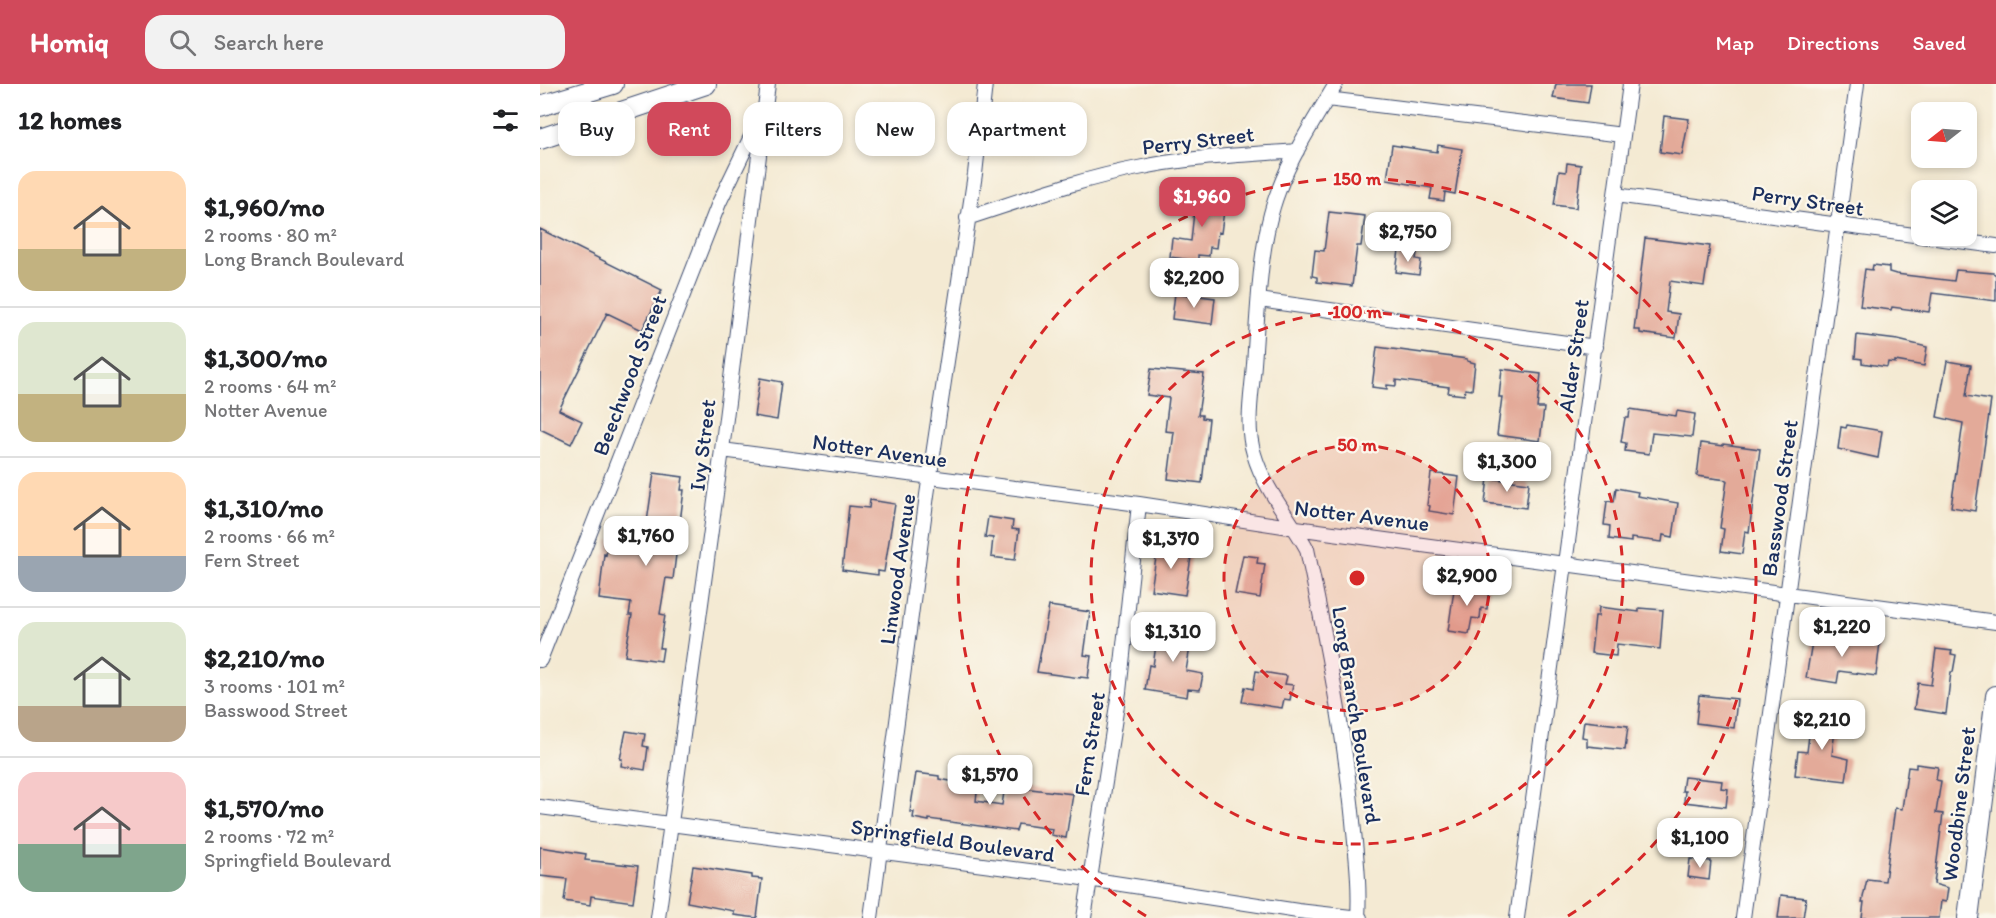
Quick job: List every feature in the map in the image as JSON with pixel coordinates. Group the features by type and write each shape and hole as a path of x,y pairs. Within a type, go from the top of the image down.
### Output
{"street":[{"path":"540,106 614,84"},
{"path":"540,138 706,84"},
{"name":"Ivy Street","path":"766,102 768,84"},
{"name":"Linwood Avenue","path":"871,918 985,84"},
{"name":"Long Branch Boulevard","path":"1336,84 1297,151 1277,193 1267,229 1250,423 1253,451 1260,475 1296,528 1307,549 1338,703 1359,880 1359,918"},
{"name":"Alder Street","path":"1517,918 1630,84"},
{"name":"Basswood Street","path":"1743,918 1857,84"},
{"path":"1327,99 1623,135"},
{"name":"Perry Street","path":"967,218 1090,179 1137,168 1224,156 1297,151"},
{"name":"Beechwood Street","path":"540,660 719,203 743,153"},
{"name":"Ivy Street","path":"658,918 723,450 759,156"},
{"name":"Perry Street","path":"1615,195 1996,246"},
{"path":"1259,300 1596,347"},
{"name":"Notter Avenue","path":"723,450 1139,504 1296,528 1996,622"},
{"name":"Fern Street","path":"1084,918 1119,692 1139,504"},
{"name":"Woodbine Street","path":"1968,918 1990,795 1996,696"},
{"name":"Springfield Boulevard","path":"540,807 1090,879 1298,914 1359,918"}],"building":[{"path":"1556,84 1591,84 1588,103 1553,98"},
{"path":"1664,116 1689,119 1682,155 1660,152"},
{"path":"1392,145 1437,152 1438,145 1462,149 1455,194 1445,192 1444,201 1430,199 1432,188 1387,180"},
{"path":"1567,163 1581,165 1576,208 1554,205 1559,171 1566,172"},
{"path":"1196,192 1226,196 1221,233 1218,232 1216,248 1210,247 1209,256 1198,255 1198,261 1170,257 1172,238 1191,241"},
{"path":"1329,212 1365,216 1361,246 1357,246 1352,286 1317,282 1317,277 1312,276 1315,250 1324,251"},
{"path":"540,229 662,290 642,330 607,313 559,410 582,421 571,444 540,429"},
{"path":"1645,238 1710,246 1704,286 1670,281 1666,312 1679,314 1676,338 1640,333 1640,330 1634,330"},
{"path":"1399,250 1417,253 1416,259 1421,260 1419,275 1396,272"},
{"path":"1873,265 1889,267 1889,272 1896,274 1954,281 1956,270 1993,273 1996,275 1996,301 1932,293 1929,312 1860,306 1865,269 1872,270"},
{"path":"1175,293 1215,298 1212,324 1172,319"},
{"path":"1857,335 1898,340 1927,347 1924,366 1895,361 1895,363 1888,362 1887,367 1862,363 1862,359 1855,358"},
{"path":"1377,347 1467,359 1475,363 1472,390 1465,389 1464,395 1448,393 1449,387 1396,380 1396,386 1387,385 1387,389 1372,387"},
{"path":"1947,361 1971,365 1966,396 1991,400 1975,511 1951,507 1963,423 1937,417"},
{"path":"1151,369 1204,374 1198,415 1209,419 1202,483 1168,479 1174,432 1165,431 1169,398 1147,395"},
{"path":"1502,369 1541,374 1537,408 1544,408 1540,441 1497,435 1502,397 1499,397"},
{"path":"760,378 782,382 777,420 754,416"},
{"path":"1630,409 1676,416 1677,411 1695,414 1692,437 1652,433 1649,454 1625,451 1626,443 1621,442 1625,418 1629,418"},
{"path":"1847,425 1882,431 1878,458 1838,449 1841,427 1846,428"},
{"path":"1701,443 1760,449 1749,532 1745,531 1742,554 1721,551 1724,529 1720,528 1727,480 1697,476"},
{"path":"654,473 683,477 681,490 684,490 673,579 666,578 660,614 665,615 660,648 663,648 661,661 625,656 632,615 629,615 631,603 599,599 604,554 606,555 608,540 623,542 626,519 647,522"},
{"path":"1431,473 1459,477 1454,515 1429,511 1430,506 1427,505"},
{"path":"1488,478 1529,483 1526,508 1485,503"},
{"path":"1616,488 1638,492 1637,496 1678,503 1673,537 1663,535 1662,542 1631,538 1631,542 1609,539 1610,526 1604,525 1607,501 1614,502"},
{"path":"870,500 895,504 884,572 878,571 878,575 842,570 849,506 869,508"},
{"path":"988,517 1013,521 1012,529 1019,530 1015,560 991,557 993,538 985,537"},
{"path":"1158,545 1192,551 1185,595 1151,590"},
{"path":"1243,555 1258,557 1257,563 1265,564 1260,598 1235,594"},
{"path":"1455,583 1489,588 1487,609 1481,608 1480,619 1472,618 1469,634 1448,631"},
{"path":"1049,606 1090,612 1084,655 1091,656 1088,678 1037,672"},
{"path":"1599,607 1639,612 1639,608 1663,610 1660,649 1617,644 1616,656 1591,653 1595,616 1598,616"},
{"path":"1159,623 1193,629 1186,671 1203,674 1200,690 1188,689 1187,697 1145,690 1149,665 1153,666"},
{"path":"1817,636 1853,642 1853,639 1880,642 1876,676 1839,671 1837,683 1806,678 1812,642 1816,643"},
{"path":"1936,649 1952,651 1951,654 1956,655 1953,672 1951,672 1946,714 1914,709 1918,683 1931,685"},
{"path":"1256,671 1287,676 1285,684 1293,685 1290,700 1284,699 1282,708 1242,702 1245,687 1253,689"},
{"path":"1699,695 1737,699 1734,728 1696,723"},
{"path":"1812,710 1837,713 1832,755 1849,759 1846,781 1795,775 1798,751 1807,752"},
{"path":"1584,721 1628,726 1625,750 1587,746 1587,738 1582,737"},
{"path":"626,731 645,734 643,746 648,747 645,770 621,766 622,759 620,759"},
{"path":"1916,764 1938,767 1936,780 1941,781 1936,813 1943,814 1934,884 1948,888 1946,902 1941,901 1939,918 1862,918 1864,902 1862,902 1867,879 1885,881 1895,808 1902,809 1908,767 1916,768"},
{"path":"916,773 974,785 973,792 977,793 976,801 1002,805 1005,786 1073,794 1066,838 1051,835 1052,829 1018,824 1016,831 913,818 914,812 910,812"},
{"path":"1684,777 1722,781 1721,788 1728,789 1726,807 1684,802 1685,791 1682,791"},
{"path":"540,847 586,854 585,860 638,866 633,902 591,896 590,905 564,901 567,879 540,876"},
{"path":"1690,859 1711,861 1709,880 1688,877"},
{"path":"693,866 752,875 752,878 762,879 757,918 734,915 734,911 687,902"},
{"path":"1781,895 1806,898 1803,918 1778,918"}]}
